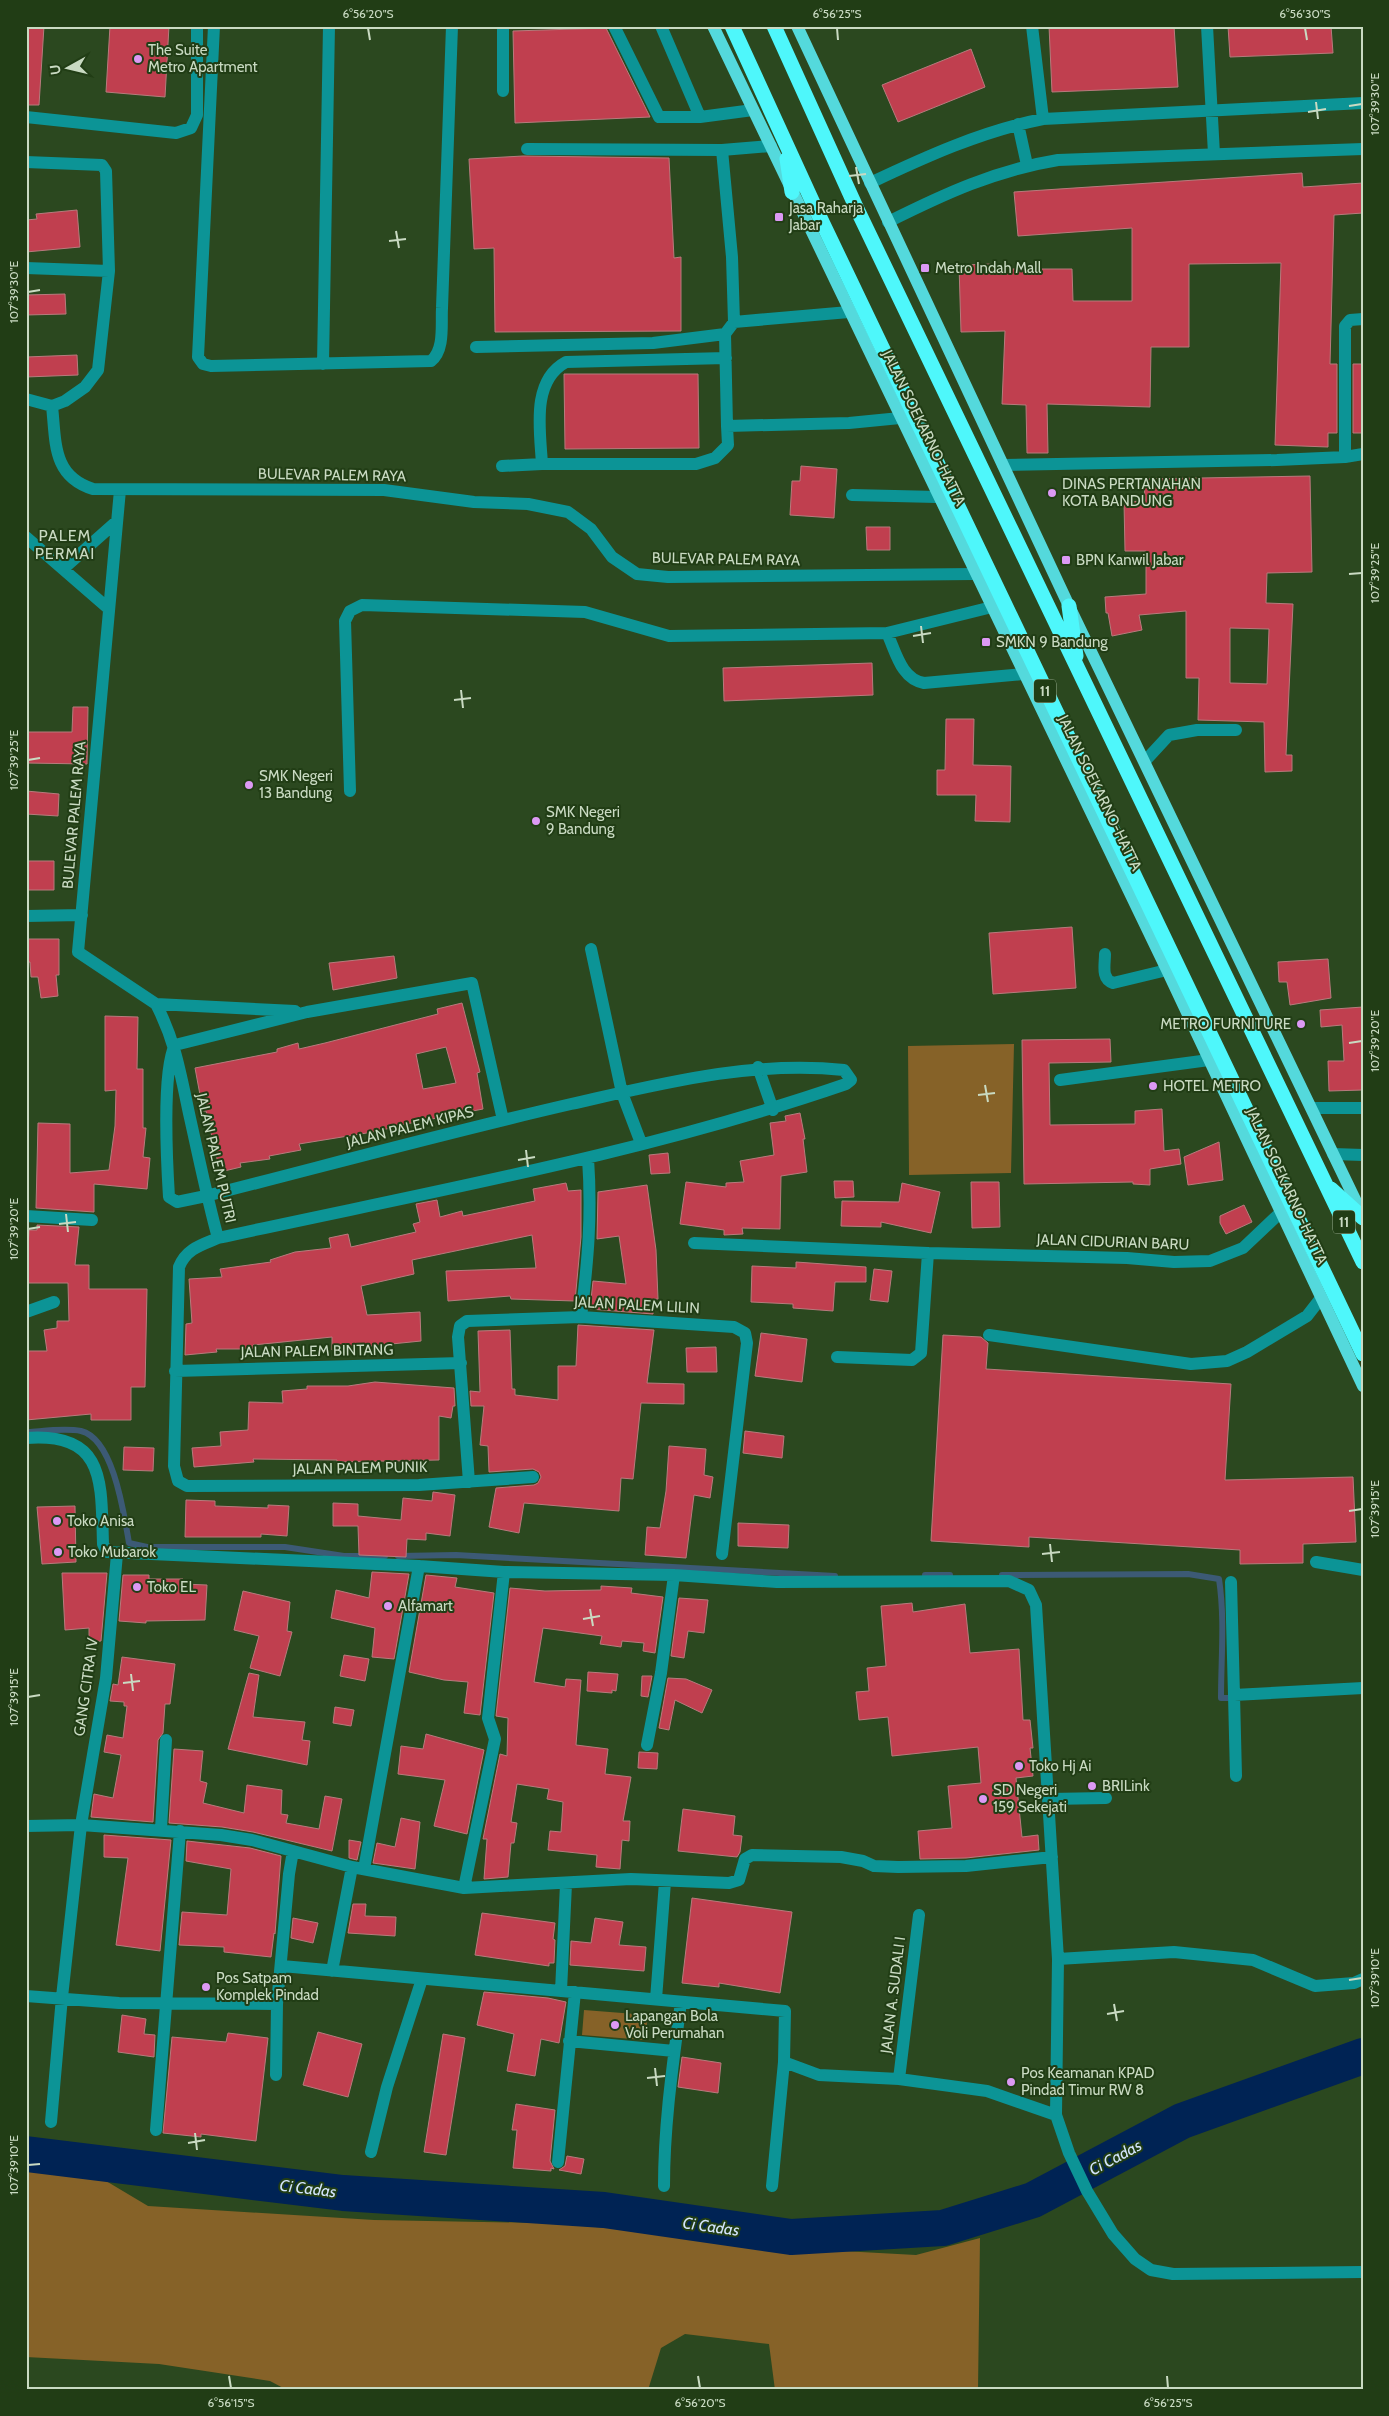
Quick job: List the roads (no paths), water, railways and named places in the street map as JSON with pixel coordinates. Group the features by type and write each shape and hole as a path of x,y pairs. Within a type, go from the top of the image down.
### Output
{"highway":[{"name":"JALAN SOEKARNO-HATTA","path":"732,26 778,142 1363,1354"},
{"name":"11","path":"774,26 856,207 1078,673 1363,1262"},
{"path":"778,142 792,192"},
{"path":"1069,606 1078,673"},
{"path":"1114,862 1136,881"},
{"path":"1324,1182 1363,1217"}],"main road":[{"name":"JALAN SOEKARNO-HATTA","path":"713,26 754,110 778,142"},
{"path":"797,26 1069,606 1363,1217"},
{"name":"JALAN SOEKARNO-HATTA","path":"792,192 974,574 992,607 1167,970 1363,1386"}],"street":[{"path":"26,117 176,133 191,128 197,115 197,26"},
{"path":"214,26 198,357 202,364 211,366 431,361 439,352 452,26"},
{"path":"324,364 329,26"},
{"path":"503,26 503,91"},
{"path":"614,26 658,117 700,117 754,110"},
{"path":"661,26 700,117"},
{"path":"1032,26 1043,119"},
{"path":"1207,26 1214,154"},
{"path":"870,183 930,154 1018,124 1043,119 1212,109 1363,103"},
{"path":"1018,124 1027,165"},
{"path":"527,148 722,150 778,142"},
{"path":"888,222 947,193 1027,165 1058,160 1363,149"},
{"path":"476,347 654,342 724,334 734,322 732,257 722,150"},
{"path":"26,162 102,165 106,171 109,271 98,370 85,387 65,401 52,406 26,399"},
{"path":"26,268 109,271"},
{"path":"734,322 849,312"},
{"path":"1345,458 1345,326 1350,320 1363,319"},
{"path":"502,466 542,464 696,464 715,458 728,445 724,334"},
{"path":"542,464 540,402 546,382 554,369 566,362 726,358"},
{"path":"52,406 58,456 67,474 75,481 93,489 120,490"},
{"path":"727,426 849,423 900,418"},
{"path":"1003,465 1345,458 1363,454"},
{"name":"BULEVAR PALEM RAYA","path":"82,915 120,490 384,490 474,502 528,504 568,512 591,529 612,557 637,574 668,577 974,574"},
{"path":"852,495 937,497"},
{"path":"63,569 116,522"},
{"path":"26,537 109,609"},
{"path":"350,791 345,621 350,611 362,606 585,612 669,636 887,633 992,607"},
{"path":"887,633 906,675 915,681 924,683 1023,674"},
{"path":"1145,761 1169,735 1197,730 1236,730"},
{"path":"26,916 82,915 78,952 156,1004 308,1012"},
{"path":"591,949 622,1093 641,1143"},
{"path":"1105,954 1105,978 1108,982 1113,983 1167,970"},
{"path":"175,1046 308,1012 472,983 503,1120"},
{"name":"JALAN PALEM PUTRI","path":"156,1004 175,1046 206,1196 218,1238 190,1250 183,1258 179,1267 174,1466 178,1482 187,1486"},
{"name":"JALAN PALEM KIPAS","path":"175,1046 168,1063 167,1170 169,1197 177,1202 503,1120 622,1093 758,1067 794,1066 844,1070 851,1080 846,1084 773,1110"},
{"path":"1060,1080 1209,1060"},
{"path":"218,1238 588,1158 773,1110 758,1067"},
{"path":"1312,1108 1363,1108"},
{"path":"1333,1154 1363,1155"},
{"path":"580,1317 589,1255 591,1201 588,1158"},
{"name":"JALAN CIDURIAN BARU","path":"694,1243 928,1253 1127,1258 1174,1262 1210,1261 1243,1248 1280,1212"},
{"path":"26,1216 92,1220"},
{"path":"837,1357 912,1360 921,1353 928,1253"},
{"path":"989,1335 1191,1364 1227,1361 1247,1352 1307,1316 1321,1298"},
{"path":"26,1312 54,1302"},
{"name":"JALAN PALEM LILIN","path":"469,1482 458,1337 460,1326 467,1321 580,1317 734,1327 745,1332 746,1352 722,1554"},
{"name":"JALAN PALEM BINTANG","path":"175,1371 461,1363"},
{"path":"26,1438 66,1440 81,1447 87,1453 92,1461 98,1484 104,1549 107,1552 117,1554 419,1566 504,1572 674,1574 777,1582 1009,1581 1029,1590 1036,1605 1058,1959 1056,2116 1069,2153 1087,2191 1113,2234 1136,2259 1151,2270 1173,2274 1363,2272"},
{"name":"JALAN PALEM PUNIK","path":"187,1486 420,1485 533,1477"},
{"name":"GANG CITRA IV","path":"51,2122 62,1997 81,1824 106,1678 117,1554"},
{"path":"1316,1562 1363,1570"},
{"path":"332,1971 358,1868 419,1566"},
{"path":"464,1888 495,1739 488,1718 504,1572"},
{"path":"647,1745 661,1673 674,1574"},
{"path":"1231,1582 1236,1776"},
{"path":"1234,1695 1363,1688"},
{"path":"162,1829 166,1740"},
{"path":"1049,1800 1106,1798"},
{"path":"26,1826 81,1824 162,1829 252,1840 358,1868 464,1888 631,1879 665,1882 736,1882 741,1876 745,1859 752,1855 841,1857 863,1861 874,1866 898,1867 966,1866 1052,1857"},
{"path":"156,2130 165,2004 173,1946 180,1832"},
{"path":"276,2075 277,2004 282,1966 288,1874 294,1851"},
{"path":"656,1999 665,1882"},
{"path":"560,1991 566,1884"},
{"name":"JALAN A. SUDALI I","path":"899,2079 919,1915"},
{"path":"1058,1959 1174,1952 1253,1960 1315,1986 1354,1983 1363,1979"},
{"path":"282,1966 785,2011 784,2062 772,2186"},
{"path":"370,2152 387,2087 422,1979"},
{"path":"558,2162 575,1992"},
{"path":"26,1996 62,1997 120,2003 277,2004"},
{"path":"664,2186 664,2153 681,2002"},
{"path":"569,2040 674,2051"},
{"path":"784,2062 819,2075 899,2079 987,2091 1056,2116"}],"waterway":[{"path":"28,1432 75,1430 92,1437 102,1448 116,1480 129,1543 147,1547 285,1547 344,1556 385,1556"},
{"path":"398,1556 456,1555 835,1576"},
{"path":"1002,1575 1188,1574 1219,1579 1222,1624 1221,1698 1234,1698"},
{"path":"925,1575 950,1575"},
{"name":"Ci Cadas","path":"26,2154 343,2193 604,2210 791,2237 943,2228 1033,2200 1182,2121 1363,2056"}],"place":[{"name":"The Suite Metro Apartment","path":"138,59"},
{"name":"Jasa Raharja Jabar","path":"779,217"},
{"name":"Metro Indah Mall","path":"925,268"},
{"name":"DINAS PERTANAHAN KOTA BANDUNG","path":"1052,493"},
{"name":"BPN Kanwil Jabar","path":"1066,560"},
{"name":"SMKN 9 Bandung","path":"986,642"},
{"name":"SMK Negeri 13 Bandung","path":"249,785"},
{"name":"SMK Negeri 9 Bandung","path":"536,821"},
{"name":"METRO FURNITURE","path":"1301,1024"},
{"name":"HOTEL METRO","path":"1153,1086"},
{"name":"Toko Anisa","path":"57,1521"},
{"name":"Toko Mubarok","path":"58,1552"},
{"name":"Toko EL","path":"137,1587"},
{"name":"Alfamart","path":"388,1606"},
{"name":"Toko Hj Ai","path":"1019,1766"},
{"name":"BRILink","path":"1092,1786"},
{"name":"SD Negeri 159 Sekejati","path":"983,1799"},
{"name":"Pos Satpam Komplek Pindad","path":"206,1987"},
{"name":"Lapangan Bola Voli Perumahan","path":"615,2025"},
{"name":"Pos Keamanan KPAD Pindad Timur RW 8","path":"1011,2082"}],"district":[{"name":"PALEM PERMAI","path":"65,544"}]}
